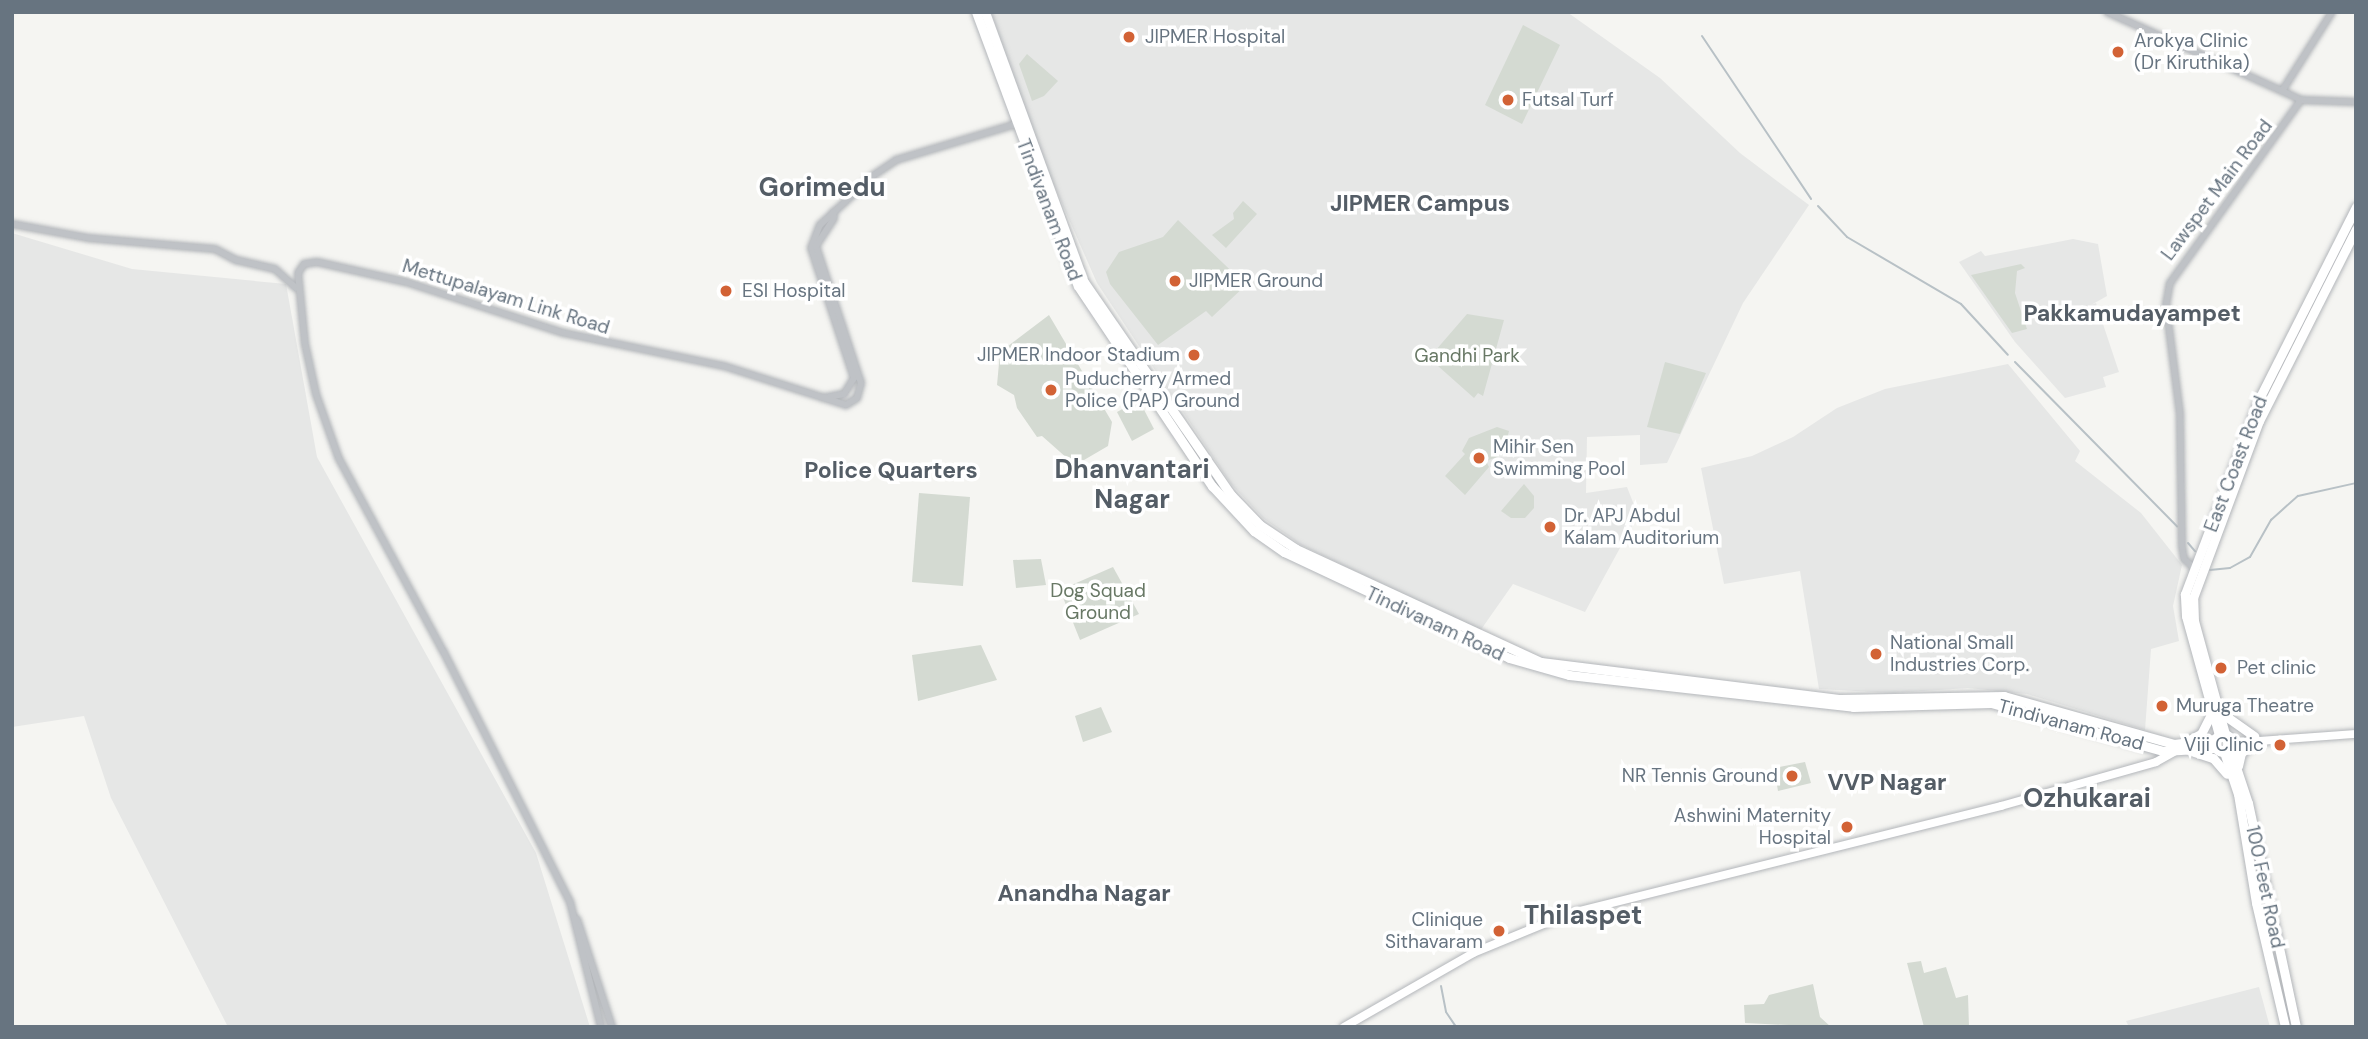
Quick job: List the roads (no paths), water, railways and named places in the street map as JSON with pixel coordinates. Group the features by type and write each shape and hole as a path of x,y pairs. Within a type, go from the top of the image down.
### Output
{"highway":[{"name":"Tindivanam Road","path":"976,12 1077,284 1150,388"},
{"name":"Tindivanam Road","path":"985,12 1019,123 1043,176 1079,272 1150,388"},
{"name":"East Coast Road","path":"2224,742 2192,611 2198,573 2260,397 2356,207"},
{"name":"East Coast Road","path":"2198,573 2259,421 2356,229"},
{"path":"1150,388 1231,495 1277,538 1541,662 1839,699 2004,696 2218,762 2238,794"},
{"path":"2179,748 2201,734 2216,711 2255,738 2241,753 2237,769"},
{"path":"2179,748 2224,742"},
{"name":"100 Feet Road","path":"2224,742 2237,769 2296,1027"},
{"name":"100 Feet Road","path":"2224,742 2238,794 2256,904 2285,1027"}],"main road":[{"path":"2224,742 2353,734"},
{"path":"1345,1027 1473,953 1568,914 1852,845 2104,775 2161,758 2179,748"}],"street":[{"path":"2107,12 2301,100 2356,102"},
{"path":"2282,91 2332,12"},
{"name":"Lawspet Main Road","path":"2198,573 2185,559 2182,547 2180,414 2166,305 2171,283 2301,100"},
{"name":"Mettupalayam Link Road","path":"297,289 300,268 317,262 435,289 592,341 724,366 846,405 857,398 861,388 848,333 816,246 834,218 833,212 896,160 1019,123"},
{"path":"823,398 844,394 854,378 811,248 815,232 833,212"},
{"path":"12,224 78,237 215,248 236,260 275,269 297,289 316,394 339,459 443,651 577,919 611,1027"},
{"path":"577,919 575,931 601,1027"}],"waterway":[{"path":"1702,36 1811,199"},
{"path":"1818,206 1847,237 1961,304 2008,355"},
{"path":"2015,362 2177,526"},
{"path":"2210,570 2230,568 2250,557 2271,520 2298,496 2356,483"},
{"path":"2188,543 2195,551"},
{"path":"1441,986 1446,1012 1456,1027"}],"place":[{"name":"JIPMER Hospital","path":"1129,37"},
{"name":"Arokya Clinic (Dr Kiruthika)","path":"2118,52"},
{"name":"Futsal Turf","path":"1508,100"},
{"name":"JIPMER Ground","path":"1175,281"},
{"name":"ESI Hospital","path":"726,291"},
{"name":"JIPMER Indoor Stadium","path":"1194,355"},
{"name":"Puducherry Armed Police (PAP) Ground","path":"1051,390"},
{"name":"Mihir Sen Swimming Pool","path":"1479,458"},
{"name":"Dr. APJ Abdul Kalam Auditorium","path":"1550,527"},
{"name":"National Small Industries Corp.","path":"1876,654"},
{"name":"Pet clinic","path":"2221,668"},
{"name":"Muruga Theatre","path":"2162,706"},
{"name":"Viji Clinic","path":"2280,745"},
{"name":"NR Tennis Ground","path":"1792,776"},
{"name":"Ashwini Maternity Hospital","path":"1847,827"},
{"name":"Clinique Sithavaram","path":"1499,931"}],"district":[{"name":"Gorimedu","path":"822,188"},
{"name":"JIPMER Campus","path":"1420,203"},
{"name":"Pakkamudayampet","path":"2132,313"},
{"name":"Police Quarters","path":"891,470"},
{"name":"Dhanvantari Nagar","path":"1132,485"},
{"name":"VVP Nagar","path":"1887,782"},
{"name":"Ozhukarai","path":"2087,799"},
{"name":"Anandha Nagar","path":"1084,893"},
{"name":"Thilaspet","path":"1583,916"}],"park label":[{"name":"Gandhi Park","path":"1467,356"},
{"name":"Dog Squad Ground","path":"1098,602"}]}
